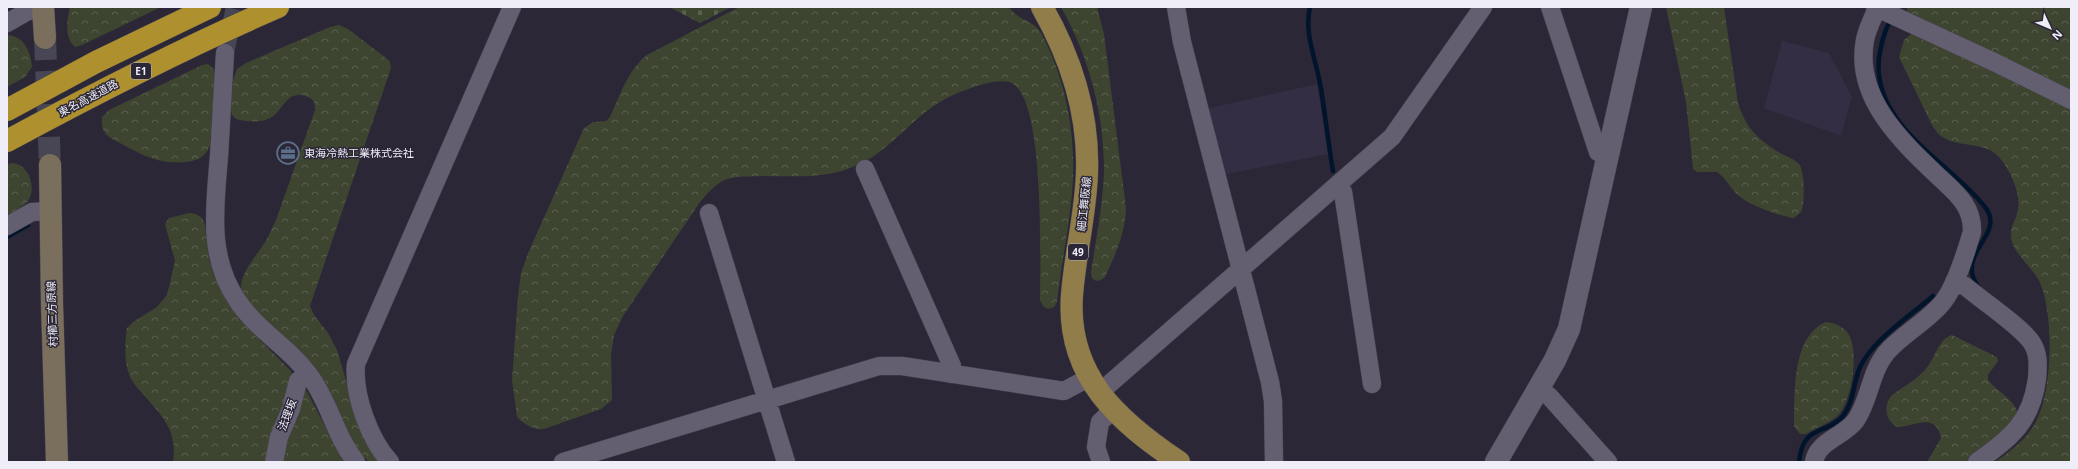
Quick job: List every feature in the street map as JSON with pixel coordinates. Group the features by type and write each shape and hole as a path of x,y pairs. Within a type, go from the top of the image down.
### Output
{"highway":[{"name":"E1","path":"7,110 96,62 210,7"},
{"name":"東名高速道路","path":"7,141 107,88 226,29 278,7"}],"main road":[{"name":"細江舞阪線","path":"1042,7 1068,58 1077,87 1084,122 1087,152 1086,195 1072,296 1072,316 1080,354 1100,393 1136,431 1179,462"},
{"path":"43,8 45,38"},
{"name":"村櫛三方原線","path":"50,165 57,462"}],"street":[{"path":"390,462 373,436 359,399 356,388 356,364 512,7"},
{"path":"1176,7 1182,42 1272,392 1274,462"},
{"path":"564,462 879,366 902,366 1064,391 1100,393 1392,137 1483,7"},
{"path":"1550,7 1598,152 1609,155"},
{"path":"1496,462 1555,360 1569,329 1641,7"},
{"path":"7,23 28,11 43,8"},
{"path":"1814,462 1819,450 1850,428 1856,420 1874,375 1886,353 1943,302 1954,282 1972,232 1970,212 1958,195 1902,142 1878,107 1868,81 1863,53 1865,38 1876,8 1996,62 2071,100"},
{"path":"226,53 214,224 218,256 229,286 246,313 308,373 316,386 343,442 356,462"},
{"path":"865,169 952,366 951,374"},
{"path":"1337,186 1343,192 1372,384"},
{"path":"7,226 32,212 50,211"},
{"path":"709,213 786,462"},
{"path":"1954,282 1965,286 2025,335 2034,347 2038,361 2035,390 2024,421 2009,438 1977,462"},
{"name":"法理坂","path":"274,462 279,437 291,409 298,381 308,373"},
{"path":"1538,389 1549,396 1608,462"},
{"path":"1100,393 1100,422 1096,447 1101,462"}],"shaded area":[{"path":"1782,41 1829,53 1852,97 1841,136 1764,108"},
{"path":"1317,84 1328,154 1222,175 1205,109"}],"green space":[{"path":"70,7 161,7 75,47 69,39 67,28"},
{"path":"731,7 700,23 671,8"},
{"path":"739,7 1009,7 1016,15 1034,25 1041,33 1050,51 1064,90 1073,152 1071,207 1057,302 1054,307 1048,309 1043,306 1040,300 1040,218 1038,182 1035,146 1029,115 1021,93 1009,82 1002,81 985,84 967,89 945,99 932,107 876,154 864,162 840,172 819,175 739,177 729,178 718,184 700,202 623,316 614,335 611,355 612,400 601,409 544,429 536,429 529,426 517,417 512,380 521,273 529,251 584,128 593,122 606,121 610,117 630,75 640,61 647,55"},
{"path":"1061,7 1097,7 1104,34 1126,208 1122,235 1116,251 1105,277 1096,281 1092,278 1091,273 1099,222 1104,170 1101,128 1098,107 1087,66 1080,46"},
{"path":"1666,7 1724,7 1738,103 1741,112 1749,127 1759,138 1780,153 1795,161 1801,168 1804,188 1803,202 1801,212 1794,218 1772,212 1749,203 1738,195 1717,172 1697,172 1693,169 1686,102"},
{"path":"1907,7 2071,7 2071,91 1911,15 1907,12"},
{"path":"339,25 348,29 386,58 390,62 391,68 310,306 314,315 328,333 337,350 352,401 381,462 369,462 360,452 352,441 323,378 308,359 274,328 252,305 244,295 241,287 247,269 267,239 276,220 315,110 313,100 301,95 290,98 275,115 267,120 253,122 236,119 232,115 231,109 233,80 237,69 246,63 330,27"},
{"path":"1911,34 1992,70 2071,109 2071,242 2069,250 2071,261 2071,462 1995,462 2020,442 2033,427 2040,413 2045,397 2048,377 2049,337 2045,300 2038,279 2019,255 2012,243 2011,231 2017,214 2018,199 2017,191 2011,175 2003,161 1992,151 1978,146 1947,140 1933,127 1899,57 1904,40"},
{"path":"7,35 18,38 26,46 32,67 25,77 7,87"},
{"path":"208,64 213,68 215,73 210,145 202,157 187,162 166,162 157,160 148,157 106,135 102,127 102,117 109,110 202,65"},
{"path":"11,163 23,167 27,172 30,177 32,190 31,196 26,203 7,215 7,165"},
{"path":"189,213 196,214 202,218 205,225 209,258 214,275 229,305 239,319 291,371 293,378 269,462 173,462 174,450 170,431 155,408 134,384 127,369 125,345 127,328 133,322 157,307 167,295 175,261 165,224 169,218"},
{"path":"1826,322 1839,326 1849,335 1854,353 1851,386 1844,406 1837,416 1806,434 1800,434 1794,426 1796,380 1801,352 1807,339 1815,329"},
{"path":"1952,335 1997,357 1998,361 1988,375 1988,380 2011,402 2018,412 2019,418 1969,462 1927,462 1941,438 1938,430 1934,425 1924,422 1897,427 1890,420 1886,408 1892,395 1914,380 1925,370 1943,341"},
{"path":"305,388 344,462 279,462"}],"waterway":[{"path":"1310,7 1308,26 1309,36 1320,83 1333,171"},
{"path":"1889,23 1881,45 1879,58 1880,82 1888,104 1900,123 1916,141 1970,190 1985,207 1990,217 1990,227 1975,254 1972,265 1973,276 1979,288"},
{"path":"7,237 28,225"},
{"path":"1799,462 1801,450 1805,441 1816,432 1836,422 1847,411 1860,367 1874,347 1933,296"}],"tunnel":[{"path":"225,53 235,7"},
{"path":"45,38 50,165"}],"place":[{"name":"東海冷熱工業株式会社","path":"288,153"}]}
